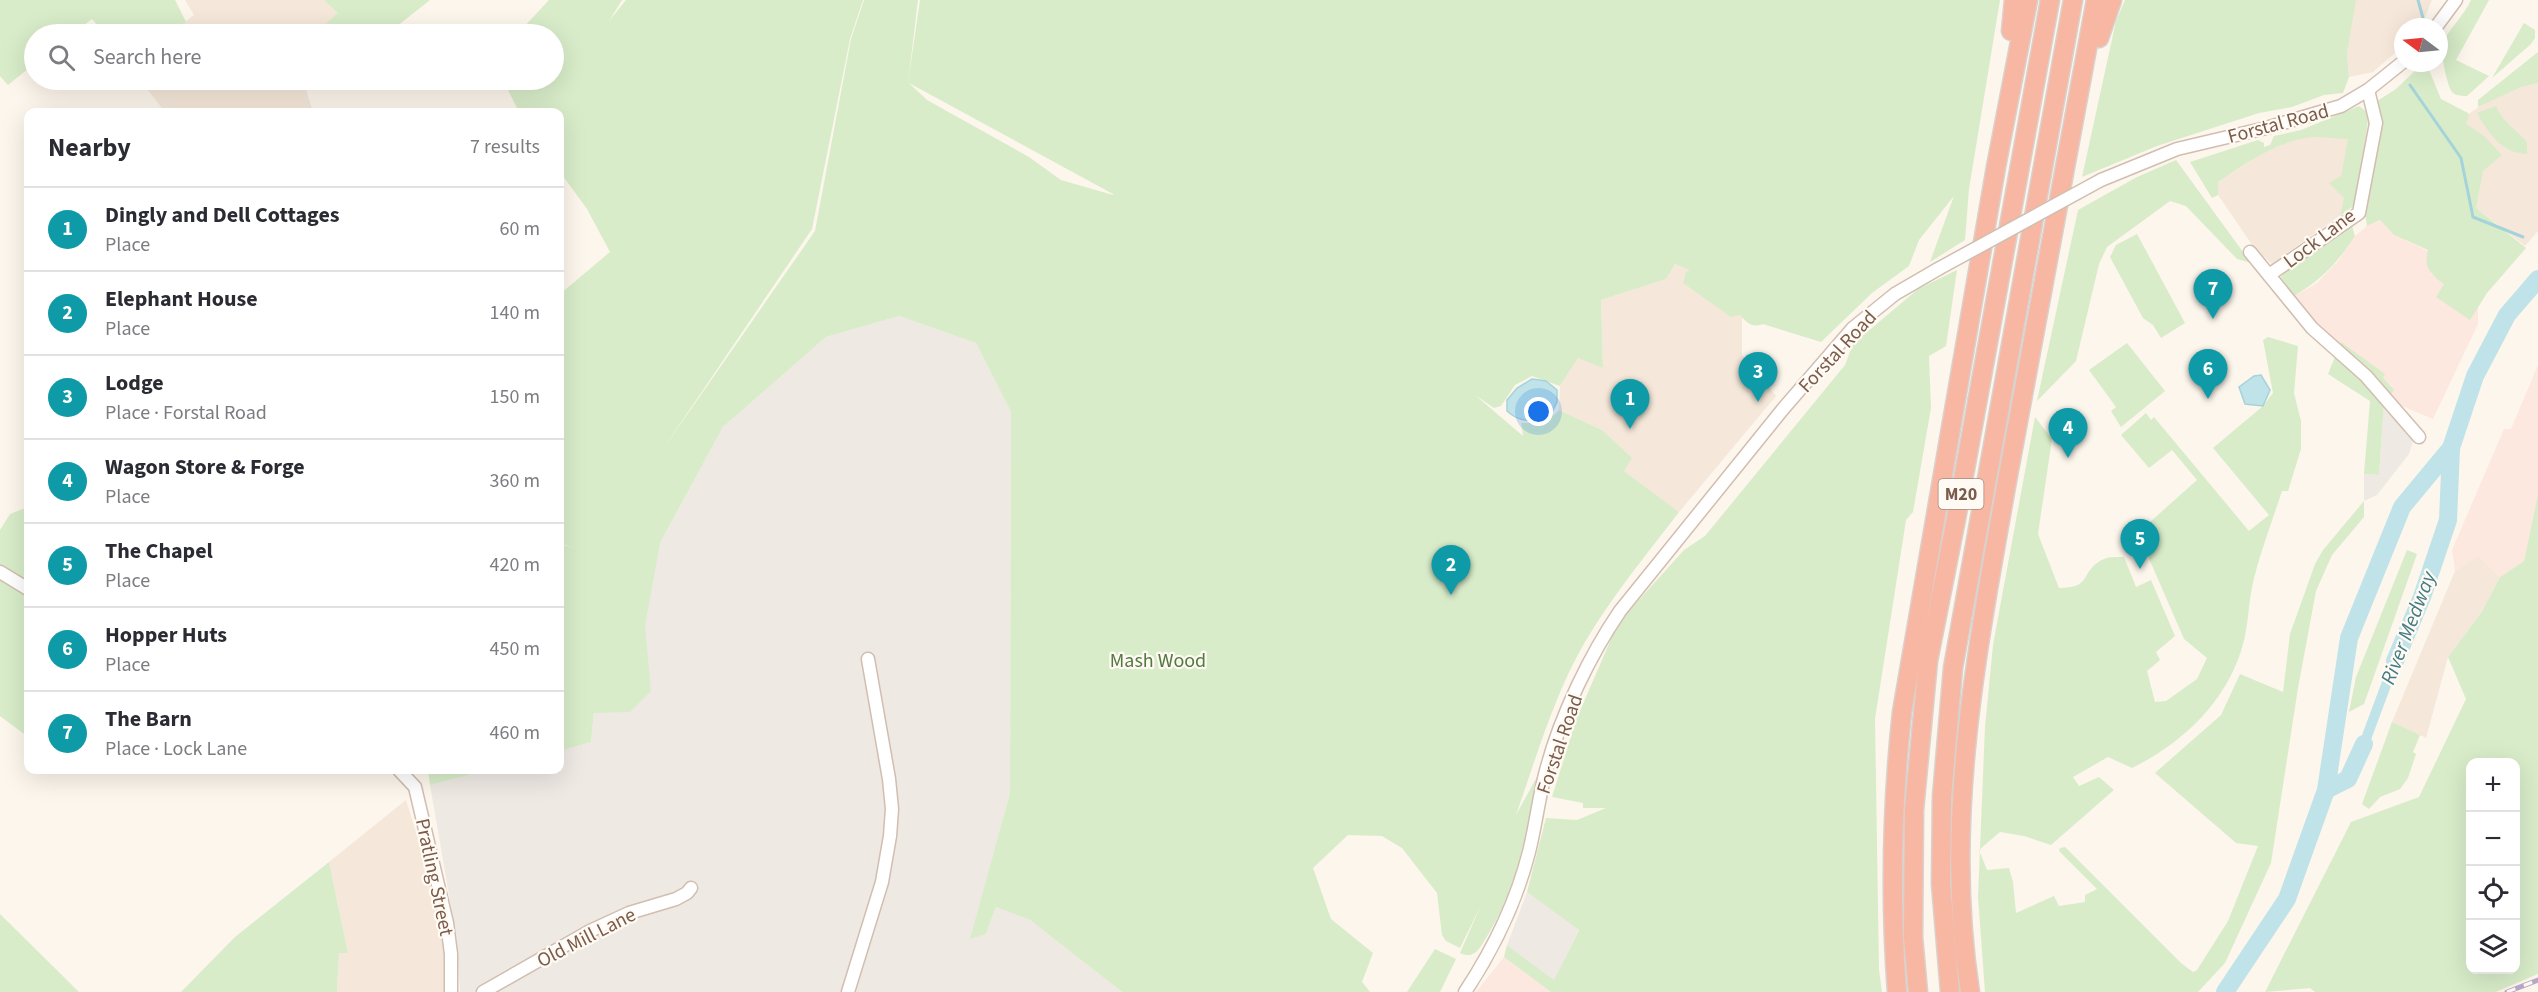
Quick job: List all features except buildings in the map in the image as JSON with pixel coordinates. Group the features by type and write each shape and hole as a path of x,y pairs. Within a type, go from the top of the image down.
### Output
{"highway":[{"name":"M20","path":"1996,167 2014,0"},
{"name":"M20","path":"1897,992 1892,884 1896,768 1902,712 1996,167 2028,0"},
{"name":"M20","path":"1918,992 1913,937 1914,810 1928,661 2050,0"},
{"name":"M20","path":"1950,992 1941,884 1942,797 1953,668 2073,0"},
{"name":"M20","path":"1970,992 1959,860 1965,742 2000,518 2096,0"},
{"name":"M20","path":"2061,194 2097,44 2112,0"}],"street":[{"path":"2443,18 2456,0"},
{"name":"Forstal Road","path":"1466,992 1498,939 1508,916 1530,849 1548,765 1591,658 1603,635 1626,602 1837,345 1874,309 1938,269 2101,180 2175,149 2306,118 2341,106 2368,90 2394,69"},
{"name":"Lock Lane","path":"2269,274 2359,213 2376,123 2368,90"},
{"name":"Lock Lane","path":"2250,252 2312,328 2366,376 2420,437"},
{"path":"0,572 24,587"},
{"path":"848,992 882,882 892,809 868,659"},
{"name":"Pratling Street","path":"403,774 415,787 447,923 451,954 451,992"},
{"name":"Old Mill Lane","path":"483,992 590,931 629,914 676,899 691,888"}],"shaded area":[{"path":"185,0 324,0 339,13 325,24 182,24 194,15"},
{"path":"2354,0 2432,0 2425,18 2394,18 2394,54 2373,72 2349,77 2347,53"},
{"path":"2535,69 2538,73 2538,231 2525,246 2476,208 2464,117"},
{"path":"148,90 306,90 312,108 162,108"},
{"path":"2368,119 2356,204 2272,264 2255,249 2218,195 2218,182 2283,140"},
{"path":"2380,220 2394,235 2428,251 2431,274 2478,307 2478,324 2433,419 2392,402 2291,298 2317,283 2339,260 2355,236 2367,226"},
{"path":"1675,264 1721,280 1742,302 1742,355 1776,396 1679,512 1624,471 1602,430 1559,410 1560,386 1578,358 1603,367 1601,300 1666,279"},
{"path":"899,316 976,343 1011,412 1010,793 971,938 986,934 996,907 1030,920 1122,992 460,992 457,941 430,785 473,774 564,774 564,750 591,742 594,713 660,543 723,427 826,337"},
{"path":"2538,365 2538,494 2524,561 2500,577 2478,556 2455,571 2452,550 2504,429 2511,429"},
{"path":"2384,404 2414,438 2409,454 2377,495 2364,501 2364,474 2379,475"},
{"path":"2478,555 2500,577 2481,613 2448,657 2426,738 2392,722 2455,571"},
{"path":"406,800 433,887 446,964 446,992 337,992 339,953 348,953 329,862"},
{"path":"1527,892 1579,929 1554,981 1507,945"},
{"path":"1504,957 1551,992 1476,992"}],"green space":[{"path":"0,0 175,0 186,22 183,24 96,24 92,19 85,24 24,24 24,72 8,85 0,76"},
{"path":"324,0 430,0 400,24 325,24 338,13"},
{"name":"Mash Wood","path":"549,0 622,0 609,21 626,0 863,0 850,39 812,229 661,452 815,231 851,39 864,0 918,0 908,83 920,0 2000,0 1969,189 1965,240 1930,262 1954,196 1919,240 1909,266 1872,293 1821,342 1763,324 1753,325 1740,315 1731,317 1683,283 1686,272 1690,270 1675,264 1666,279 1601,300 1603,368 1578,358 1560,386 1532,376 1515,385 1501,406 1494,408 1475,395 1523,436 1521,423 1542,421 1559,410 1602,430 1632,458 1624,471 1679,512 1607,608 1585,642 1564,683 1516,815 1538,775 1515,876 1499,914 1478,950 1470,955 1460,953 1481,905 1460,948 1446,941 1442,935 1437,893 1402,848 1382,836 1348,835 1313,868 1331,919 1373,953 1362,982 1370,992 1122,992 1030,920 996,907 986,934 970,939 1010,793 1011,412 976,343 899,316 826,337 723,427 660,543 645,626 651,691 630,712 594,713 591,742 564,750 564,545 574,548 564,544 564,291 610,252 587,209 564,177 564,108 517,108 508,90 564,90 564,24 527,24","holes":["909,83 1113,195 1061,180 1029,157 927,100"]},
{"path":"2125,0 2356,0 2347,53 2349,77 2343,93 2324,95 2292,107 2259,113 2157,146 2082,177 2116,21"},
{"path":"2471,0 2489,0 2456,60 2489,76 2467,96 2462,96 2453,93 2445,72 2448,72 2448,35"},
{"path":"2524,23 2535,30 2535,38 2492,78"},
{"path":"2538,52 2538,83 2521,87 2478,107 2478,100"},
{"path":"2414,72 2430,72 2441,99 2468,113 2466,124 2483,135 2502,155 2483,171 2476,208 2526,248 2487,293 2470,320 2436,297 2444,284 2427,266 2428,250 2394,235 2380,220 2367,226 2364,205 2374,103 2396,89"},
{"path":"2359,106 2367,112 2368,119 2356,204 2340,216 2344,198 2329,183 2341,176 2348,139 2315,137 2276,147 2218,182 2218,195 2212,198 2190,162 2258,140 2264,143 2264,147 2270,145 2274,136 2301,130"},
{"path":"2496,106 2506,122 2527,142 2527,154 2518,153 2504,146 2486,128 2477,113"},
{"path":"2176,160 2251,263 2237,259 2186,206 2170,201 2107,247 2099,264 2076,361 2037,401 2078,210 2137,177"},
{"path":"2347,226 2352,226 2355,236 2341,255 2311,285 2291,298 2278,281 2285,272"},
{"path":"2137,234 2185,323 2161,338 2153,325 2143,318 2110,257 2116,245"},
{"path":"1957,270 1946,346 1929,356 1931,408 1913,512 1906,520 1875,719 1879,970 1882,992 1551,992 1504,957 1507,945 1554,980 1579,930 1527,892 1546,818 1577,820 1606,808 1583,808 1583,803 1552,797 1576,720 1618,623 1684,550 1705,536 1845,365 1853,344 1918,289"},
{"path":"2268,337 2298,346 2294,393 2301,421 2301,449 2288,491 2282,491 2262,551 2252,587 2247,627 2241,651 2224,688 2212,705 2184,734 2150,758 2132,768 2108,757 2073,777 2079,786 2099,777 2114,790 2051,845 2024,836 2000,832 1980,849 1985,727 1993,645 2035,417 2052,439 2038,534 2059,588 2081,583 2094,566 2103,559 2112,557 2124,557 2136,587 2151,580 2175,636 2156,652 2160,660 2147,671 2155,702 2166,701 2197,679 2207,658 2184,639 2144,547 2144,536 2141,530 2197,480 2172,450 2149,468 2121,435 2146,413 2151,420 2154,417 2249,531 2269,515 2213,448 2263,406 2273,393 2263,340"},
{"path":"2341,342 2385,374 2383,378 2394,390 2384,404 2379,475 2364,474 2370,401 2328,374"},
{"path":"2127,343 2165,391 2121,427 2111,411 2116,407 2089,370"},
{"path":"2538,494 2538,974 2496,992 2315,992 2310,988 2265,992 2351,822 2419,797 2466,699 2448,657 2481,613 2500,577 2524,561"},
{"path":"2364,501 2364,517 2332,555 2316,591 2298,688 2271,863 2225,963 2198,992 1985,992 1978,897 1980,852 1987,870 2009,868 2013,882 2016,913 2054,896 2059,906 2085,902 2085,895 2097,889 2059,851 2060,848 2065,847 2181,963 2193,972 2197,970 2228,921 2258,846 2236,843 2155,773 2221,715 2240,674 2283,692 2290,634 2315,564 2323,550"},
{"path":"24,509 24,580 0,565 0,530 10,514"},
{"path":"2407,550 2417,554 2364,704 2349,712 2356,677"},
{"path":"0,579 24,594 24,734 0,716"},
{"path":"2392,722 2420,735 2413,752 2416,754 2408,778 2400,789 2380,797 2369,809 2362,804"},
{"path":"429,774 473,774 430,785"},
{"path":"329,862 348,953 339,953 337,992 181,992 235,937"},
{"path":"0,914 79,992 0,992"},
{"path":"1435,949 1456,959 1440,992 1407,992"}],"water":[{"path":"2261,375 2270,390 2263,406 2245,404 2239,387 2254,376"},
{"path":"1532,379 1546,381 1557,390 1557,402 1551,414 1539,419 1523,420 1507,411 1507,400 1517,388"}],"waterway":[{"path":"2418,0 2423,18"},
{"path":"2410,85 2461,158 2473,217 2523,237"},
{"name":"River Medway","path":"2395,661 2422,597 2448,520 2451,448 2475,376 2507,315 2538,279"},
{"name":"River Medway","path":"2225,992 2287,899 2326,790 2349,638 2402,507 2451,448"},
{"name":"River Medway","path":"2364,744 2395,661"},
{"name":"River Medway","path":"2326,790 2348,779 2364,744"}],"railway":[{"path":"2507,992 2538,980"}],"place":[{"name":"The Barn","path":"2213,319"},
{"name":"Hopper Huts","path":"2208,399"},
{"name":"Lodge","path":"1758,402"},
{"name":"Dingly and Dell Cottages","path":"1630,429"},
{"name":"Wagon Store & Forge","path":"2068,458"},
{"name":"The Chapel","path":"2140,569"},
{"name":"Elephant House","path":"1451,595"}]}
